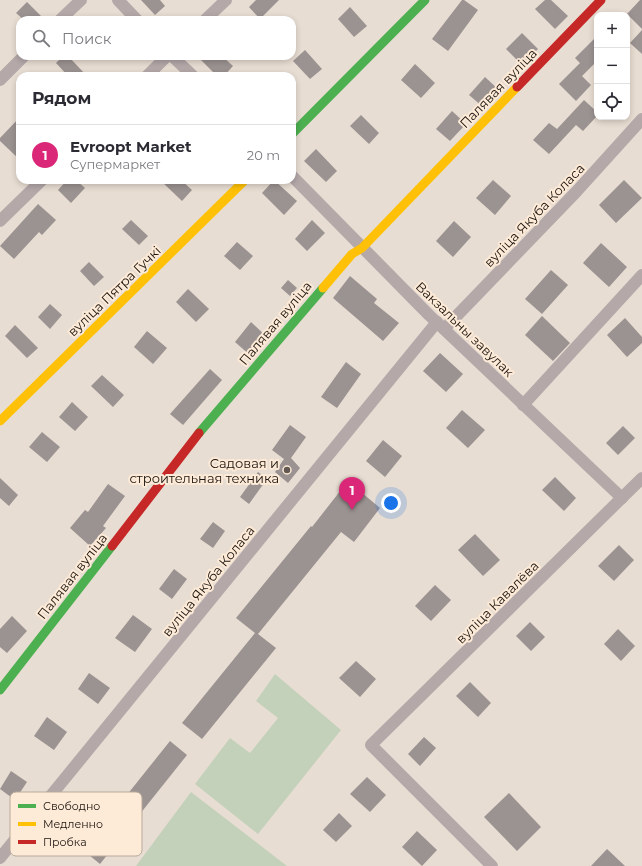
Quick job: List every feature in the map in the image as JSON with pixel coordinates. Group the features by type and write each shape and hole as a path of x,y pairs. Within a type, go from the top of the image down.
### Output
{"street":[{"path":"64,16 81,0"},
{"path":"118,0 133,16"},
{"path":"209,16 226,0"},
{"path":"296,130 426,0"},
{"name":"Палявая вуліца","path":"0,690 205,426 352,254 362,248 601,0"},
{"path":"0,80 20,60"},
{"path":"151,72 163,60"},
{"path":"176,60 189,72"},
{"name":"вуліца Якуба Коласа","path":"55,792 441,326 576,192 642,119"},
{"name":"Вакзальны завулак","path":"296,180 441,326 622,498"},
{"path":"0,221 38,184"},
{"name":"вуліца Пятра Гучкі","path":"0,421 241,184"},
{"path":"523,405 642,275"},
{"name":"вуліца Кавалёва","path":"492,866 371,745 642,478"},
{"name":"вуліца Якуба Коласа","path":"0,858 10,846"},
{"path":"0,862 4,866"}],"green space":[{"path":"275,674 341,730 258,834 195,784 230,738 250,753 278,718 256,701"},
{"path":"191,792 287,866 136,866"}],"building":[{"path":"141,0 160,0 165,6 155,15"},
{"path":"256,0 279,0 263,16 257,16 249,7"},
{"path":"462,0 478,10 448,51 432,39"},
{"path":"545,0 551,0 568,16 555,29 535,9"},
{"path":"640,0 642,0 642,29 630,17 629,12"},
{"path":"27,2 41,16 19,16 16,13"},
{"path":"350,7 367,26 354,37 338,19"},
{"path":"642,30 642,54 630,43"},
{"path":"522,33 538,49 522,65 506,49"},
{"path":"594,39 594,64 582,76 591,85 576,101 559,84 580,63 575,58"},
{"path":"305,50 322,69 310,79 293,61 296,60"},
{"path":"59,60 72,60 83,72 64,72 56,63"},
{"path":"201,60 226,60 233,66 228,72 213,72"},
{"path":"415,64 435,83 421,98 401,80"},
{"path":"485,77 499,90 483,107 469,95"},
{"path":"584,100 594,109 594,119 583,131 576,125 549,154 533,140 549,123 557,129"},
{"path":"452,111 466,124 450,141 436,129"},
{"path":"361,115 379,133 369,144 350,126"},
{"path":"16,121 16,156 0,141 0,138"},
{"path":"316,149 337,171 326,182 304,161"},
{"path":"493,180 511,196 495,215 476,198"},
{"path":"624,180 642,198 616,223 599,205"},
{"path":"63,184 80,184 85,188 71,203 58,190"},
{"path":"164,184 185,184 192,190 182,201"},
{"path":"270,184 278,184 297,201 284,215 262,193"},
{"path":"38,204 56,220 42,235 39,232 14,259 0,246"},
{"path":"131,220 148,236 139,245 122,229"},
{"path":"312,220 325,233 307,251 295,239"},
{"path":"454,221 471,237 453,257 436,241"},
{"path":"237,242 253,256 240,270 224,256"},
{"path":"601,243 627,267 609,287 583,263"},
{"path":"89,262 104,277 94,286 80,271"},
{"path":"551,270 568,285 542,314 525,299"},
{"path":"350,276 377,299 374,303 399,323 383,341 333,298"},
{"path":"288,280 297,288 290,296 281,288"},
{"path":"188,289 209,309 196,322 176,302"},
{"path":"50,304 62,315 50,329 38,317"},
{"path":"542,316 570,343 553,361 525,335"},
{"path":"625,318 642,337 642,343 627,357 607,335"},
{"path":"251,322 267,337 251,356 235,342"},
{"path":"15,325 38,348 27,358 5,336"},
{"path":"147,331 167,348 153,364 134,347"},
{"path":"440,353 463,374 446,392 423,371"},
{"path":"346,362 361,374 337,408 321,397"},
{"path":"210,369 222,380 183,425 170,414"},
{"path":"102,375 124,395 113,407 91,386"},
{"path":"72,402 88,417 75,431 59,417"},
{"path":"462,410 485,430 468,448 446,428"},
{"path":"290,425 306,437 291,458 300,468 288,483 275,472 284,459 272,450"},
{"path":"623,426 635,438 618,455 606,443"},
{"path":"42,432 60,447 47,462 29,447"},
{"path":"383,440 402,456 385,477 366,461"},
{"path":"258,472 267,479 249,504 240,497"},
{"path":"555,477 576,498 564,511 542,490"},
{"path":"0,478 18,495 9,506 0,498"},
{"path":"348,481 380,508 354,542 341,532 258,634 276,648 202,739 182,723 255,633 236,618 311,526 312,527"},
{"path":"108,484 125,496 103,526 106,528 90,546 70,528 85,510 88,512"},
{"path":"213,522 225,531 213,548 200,539"},
{"path":"475,534 500,560 483,576 458,550"},
{"path":"619,545 634,560 614,581 598,566"},
{"path":"174,569 187,579 172,599 159,589"},
{"path":"435,585 451,600 431,621 415,606"},
{"path":"133,615 152,629 135,652 115,638"},
{"path":"12,616 27,631 7,653 0,647 0,629"},
{"path":"530,622 545,637 531,651 516,636"},
{"path":"618,629 635,646 621,661 604,644"},
{"path":"356,661 376,679 360,697 339,678"},
{"path":"89,673 110,688 98,704 78,689"},
{"path":"470,682 491,703 478,717 456,696"},
{"path":"47,717 67,732 54,750 34,736"},
{"path":"424,737 436,748 420,766 408,754"},
{"path":"170,741 187,755 142,811 142,792 129,792"},
{"path":"11,771 27,782 20,792 10,792 10,796 0,789"},
{"path":"367,777 386,795 370,812 350,794"},
{"path":"509,793 541,827 517,851 484,817"},
{"path":"339,813 352,826 336,842 323,830"},
{"path":"417,831 437,850 422,866 402,847"},
{"path":"607,849 625,866 591,866"},
{"path":"90,856 106,856 100,864"}],"traffic: fast":[{"path":"296,130 425,0"},
{"path":"199,433 323,288"},
{"path":"0,690 112,546"}],"traffic: slow":[{"path":"323,288 352,254 362,248 517,87"},
{"path":"0,421 241,184"}],"traffic: jam":[{"path":"517,87 601,0"},
{"path":"112,546 199,433"}],"place":[{"name":"Садовая и строительная техника","path":"287,470"},
{"name":"Evroopt Market","path":"352,510"}]}
